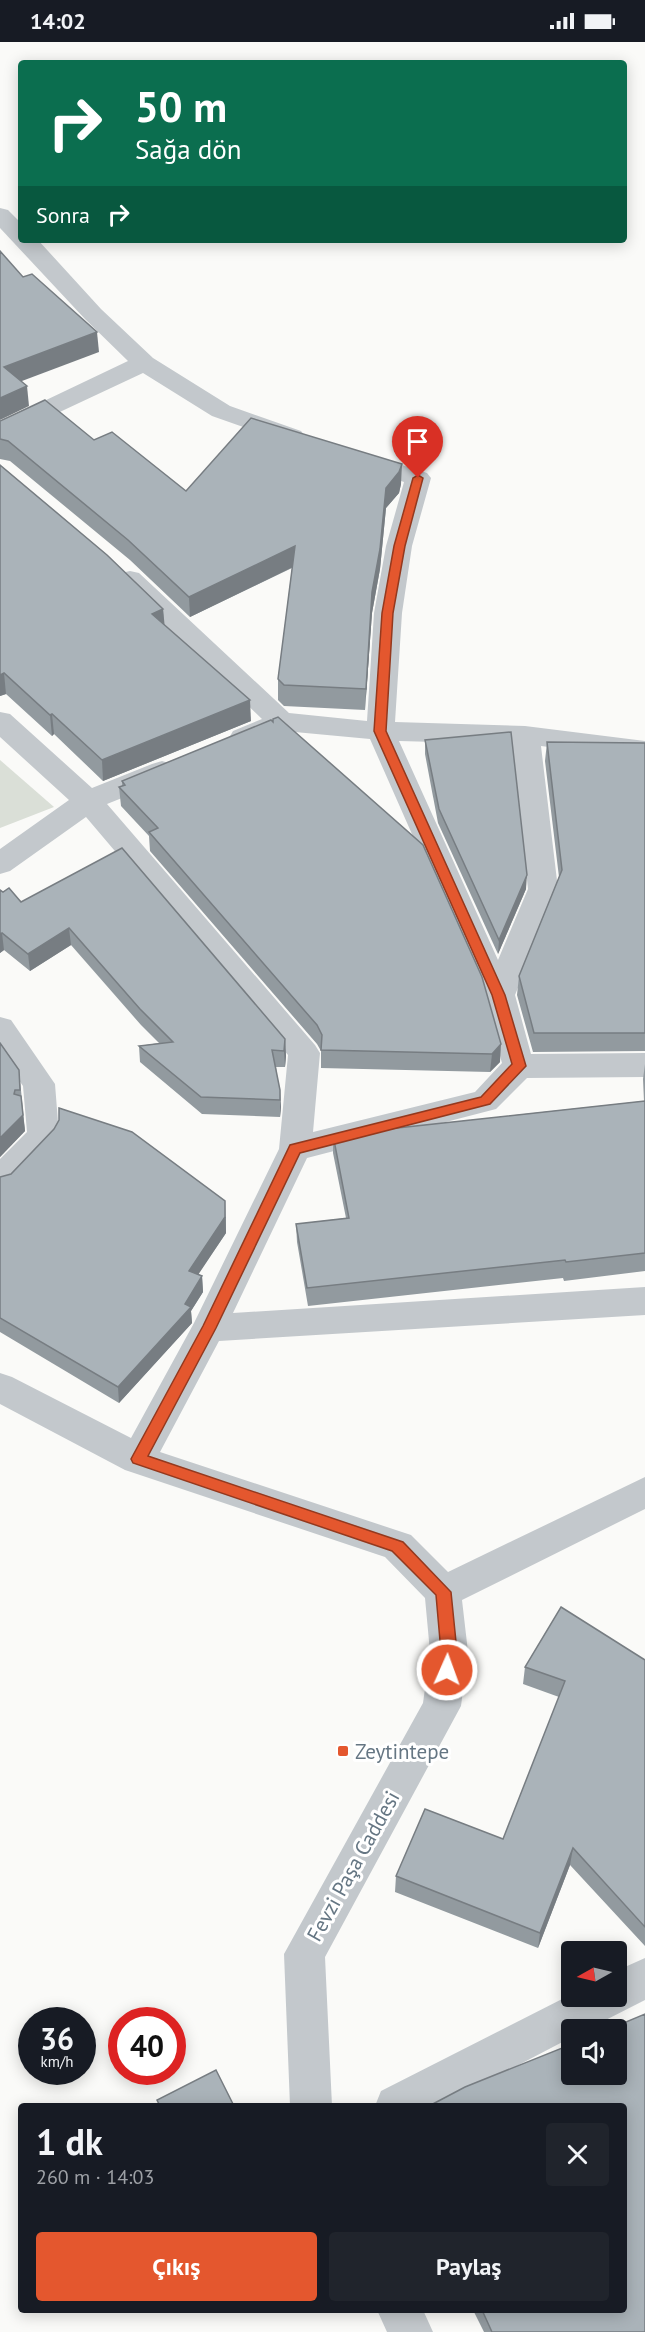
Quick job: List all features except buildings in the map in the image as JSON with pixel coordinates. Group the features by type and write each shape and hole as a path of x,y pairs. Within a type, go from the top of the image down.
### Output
{"street":[{"path":"0,215 18,233"},
{"path":"28,243 93,314 144,363 221,411 418,478 399,546 388,613 380,731 499,995 519,1066"},
{"path":"0,432 144,363"},
{"path":"110,560 281,722"},
{"path":"0,721 88,801 304,1053 295,1149 209,1328 138,1459"},
{"path":"217,749 281,722 380,731 525,735 645,750"},
{"path":"499,995 543,889 525,735"},
{"path":"0,864 88,801 184,762"},
{"path":"0,1028 39,1084 43,1135 0,1180"},
{"path":"295,1149 485,1101 519,1066 645,1065"},
{"path":"209,1328 645,1301"},
{"path":"0,1387 138,1459 398,1546 443,1592 645,1492"},
{"name":"Fevzi Paşa Caddesi","path":"311,2103 304,1954 442,1706 449,1652 443,1592"},
{"path":"627,1987 645,1978"},
{"path":"402,2103 588,2007"},
{"path":"401,2313 411,2332"}],"shaded area":[{"path":"0,760 54,807 0,828"}],"place":[{"name":"Zeytintepe","path":"343,1751"}],"route":[{"path":"418,478 399,546 388,613 380,731 499,995 519,1066 485,1101 295,1149 209,1328 138,1459 398,1546 443,1592 449,1652 447,1670"}]}
